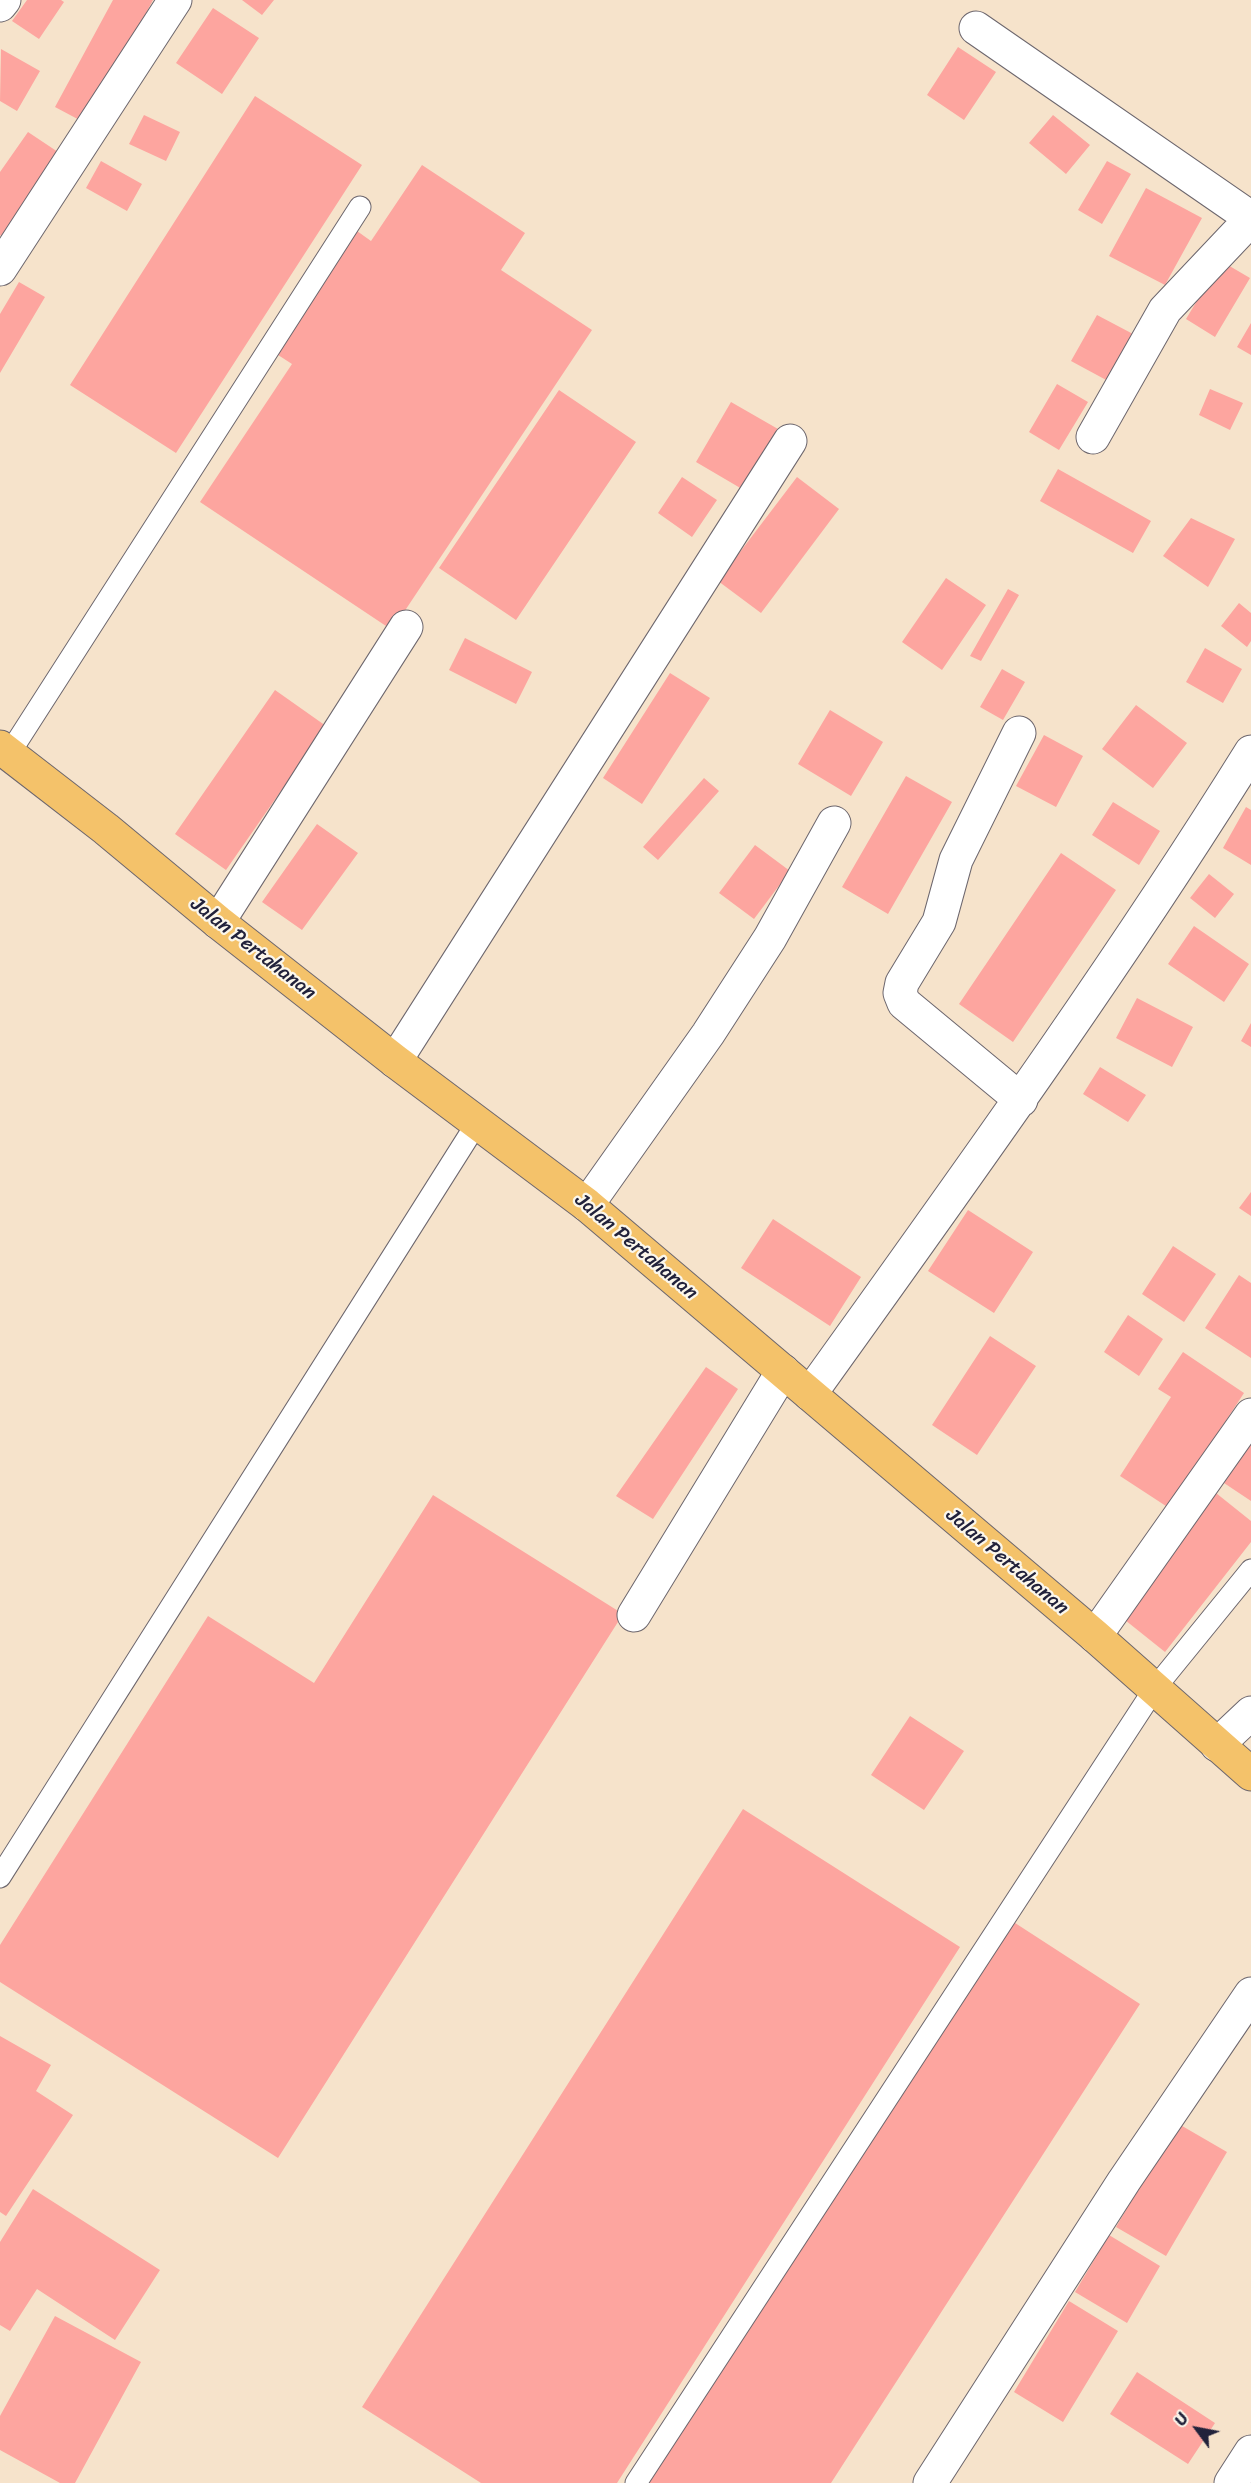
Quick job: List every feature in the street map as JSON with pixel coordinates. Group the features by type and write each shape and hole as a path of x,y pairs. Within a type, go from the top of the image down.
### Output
{"main road":[{"name":"Jalan Pertahanan","path":"4,751 106,829 218,922 395,1061 587,1205 1095,1636 1251,1774"}],"street":[{"path":"0,5 4,0"},
{"path":"0,269 175,0"},
{"path":"976,28 1251,219 1165,310 1093,437"},
{"path":"395,1061 790,441"},
{"path":"218,922 406,627"},
{"path":"1019,733 956,860 939,922 902,983 900,993 904,1003 1021,1100"},
{"path":"810,1394 1021,1100 1196,840 1251,752"},
{"path":"587,1205 708,1034 770,938 834,823"},
{"path":"634,1615 783,1371"},
{"path":"1095,1636 1251,1415"},
{"path":"1217,1745 1251,1713"},
{"path":"930,2483 1124,2181 1251,1994"},
{"path":"1231,2483 1251,2452"}],"lane":[{"path":"4,751 360,207"},
{"path":"0,1877 477,1123"},
{"path":"636,2483 1155,1688 1251,1570"}],"building":[{"path":"27,0 61,0 64,2 39,39 12,21"},
{"path":"113,0 153,0 87,124 55,107"},
{"path":"242,0 274,0 262,15"},
{"path":"213,8 259,38 222,94 176,63"},
{"path":"958,47 996,72 964,120 927,95"},
{"path":"1,49 40,71 17,111 0,101"},
{"path":"255,96 362,165 176,453 70,385"},
{"path":"144,115 180,132 166,161 129,144"},
{"path":"1053,115 1090,145 1066,174 1029,143"},
{"path":"28,132 64,156 6,240 0,235 0,172"},
{"path":"101,161 142,184 127,211 86,188"},
{"path":"1107,161 1131,174 1102,224 1078,210"},
{"path":"422,165 525,233 501,270 592,330 392,630 200,502 292,364 275,353 357,231 371,241"},
{"path":"1146,188 1202,218 1165,285 1109,256"},
{"path":"1221,261 1250,278 1215,337 1186,319"},
{"path":"19,282 45,297 0,373 0,314"},
{"path":"1097,315 1133,334 1108,381 1071,361"},
{"path":"1251,323 1251,355 1237,347"},
{"path":"1057,384 1088,402 1059,450 1029,432"},
{"path":"1210,389 1243,403 1230,430 1199,415"},
{"path":"559,390 636,442 516,620 439,568"},
{"path":"731,402 778,429 742,489 696,462"},
{"path":"1058,469 1151,521 1133,553 1040,501"},
{"path":"682,477 717,500 692,537 658,513"},
{"path":"797,477 839,509 761,613 718,581"},
{"path":"1191,518 1235,539 1208,587 1163,556"},
{"path":"946,578 986,605 942,670 902,642"},
{"path":"1008,589 1019,595 981,661 970,656"},
{"path":"1239,603 1251,613 1251,641 1247,647 1221,626"},
{"path":"465,638 532,672 516,704 449,670"},
{"path":"1205,648 1242,669 1223,703 1186,682"},
{"path":"1002,669 1025,682 1003,720 980,707"},
{"path":"670,673 710,698 642,804 603,778"},
{"path":"275,690 326,726 226,870 175,834"},
{"path":"1136,705 1187,743 1153,788 1102,749"},
{"path":"830,710 883,742 851,796 798,764"},
{"path":"1044,735 1083,756 1056,807 1016,786"},
{"path":"906,776 952,802 888,914 842,887"},
{"path":"704,778 719,791 658,860 643,847"},
{"path":"1113,802 1160,831 1139,865 1092,835"},
{"path":"1246,807 1251,810 1251,865 1223,848"},
{"path":"317,824 358,853 302,930 262,902"},
{"path":"755,845 790,871 754,919 719,893"},
{"path":"1061,853 1116,890 1013,1042 959,1004"},
{"path":"1209,874 1234,894 1215,918 1190,898"},
{"path":"1194,926 1249,964 1224,1002 1168,964"},
{"path":"1137,998 1193,1027 1172,1067 1116,1038"},
{"path":"1251,1023 1251,1047 1241,1041"},
{"path":"1100,1067 1146,1095 1128,1122 1083,1094"},
{"path":"1251,1192 1251,1216 1239,1208"},
{"path":"968,1210 1033,1252 994,1313 928,1271"},
{"path":"773,1219 861,1277 830,1326 741,1268"},
{"path":"1173,1246 1216,1274 1184,1322 1142,1294"},
{"path":"1239,1275 1251,1283 1251,1358 1205,1328"},
{"path":"1128,1315 1163,1339 1139,1376 1104,1352"},
{"path":"990,1336 1036,1366 977,1455 932,1425"},
{"path":"1183,1352 1244,1393 1169,1508 1120,1476 1171,1397 1158,1389"},
{"path":"706,1367 738,1389 653,1519 616,1496"},
{"path":"1251,1443 1251,1501 1224,1483"},
{"path":"1216,1493 1251,1521 1251,1542 1165,1652 1120,1616"},
{"path":"433,1495 623,1614 278,2158 0,1982 0,1945 208,1616 314,1683"},
{"path":"910,1716 964,1751 924,1810 871,1775"},
{"path":"743,1809 960,1947 617,2483 481,2483 362,2407"},
{"path":"1012,1921 1140,2004 831,2483 649,2483"},
{"path":"0,2036 51,2065 36,2091 73,2115 6,2216 0,2212"},
{"path":"1177,2123 1227,2152 1166,2256 1116,2227"},
{"path":"33,2189 160,2270 115,2340 37,2289 10,2331 0,2325 0,2242"},
{"path":"1109,2235 1160,2266 1127,2323 1075,2292"},
{"path":"1069,2301 1118,2331 1063,2422 1014,2392"},
{"path":"55,2316 141,2362 75,2483 60,2483 0,2450 0,2416"},
{"path":"1137,2372 1215,2423 1188,2464 1110,2414"}]}
